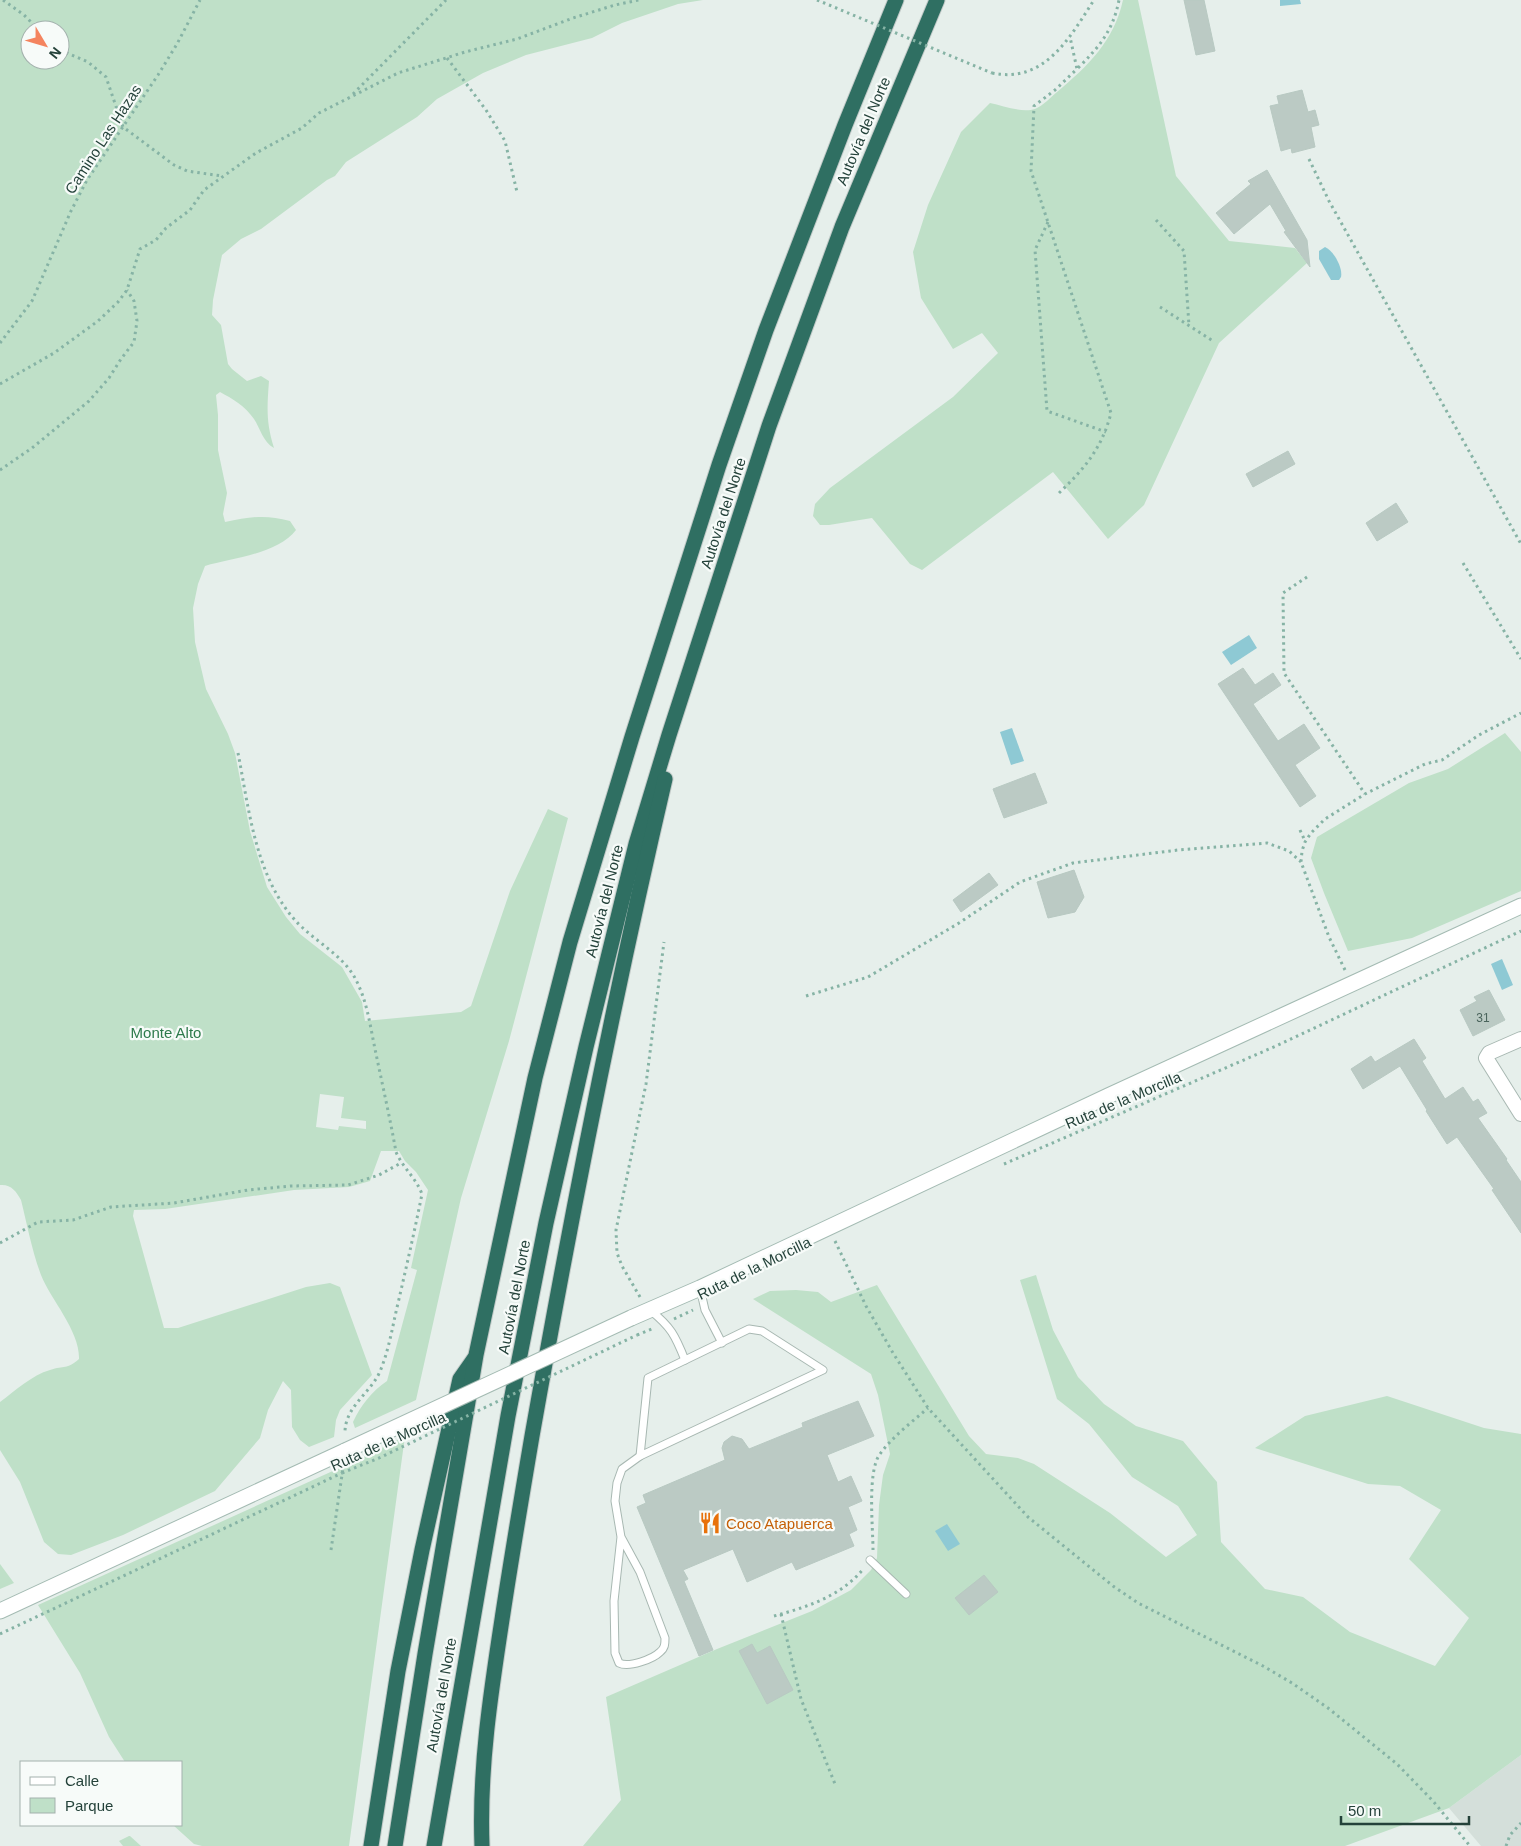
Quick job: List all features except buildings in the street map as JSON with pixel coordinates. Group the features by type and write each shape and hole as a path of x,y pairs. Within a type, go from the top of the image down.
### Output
{"highway":[{"name":"Autovía del Norte","path":"395,1846 425,1654 476,1355 535,1078 570,942 632,737 719,465 766,330 848,116 896,0"},
{"name":"Autovía del Norte","path":"434,1846 508,1416 546,1223 586,1047 636,844 769,426 842,227 937,0"},
{"path":"482,1846 483,1760 488,1711 523,1486 559,1284 603,1058 647,856 694,659"},
{"path":"371,1846 398,1671 424,1540 460,1380 476,1355"}],"main road":[{"path":"0,1611 1521,906"}],"street":[{"path":"1521,1038 1487,1055 1486,1058 1521,1114"}],"lane":[{"path":"700,1288 709,1319 722,1343"},
{"path":"649,1310 675,1334 685,1360"},
{"path":"621,1537 640,1572 665,1638 665,1647 659,1653 625,1666 620,1663 615,1653 614,1601 621,1537 615,1501 616,1483 622,1469 640,1456 823,1370 762,1331 749,1329 648,1378 640,1456"},
{"path":"870,1560 906,1594"}],"path":[{"path":"3,0 29,20"},
{"name":"Camino Las Hazas","path":"0,343 32,301 80,193 177,44 200,0"},
{"path":"352,96 446,0"},
{"path":"0,384 54,353 98,321 118,302 127,290 140,249 156,240 166,228 190,210 204,190 262,149 302,128 319,113 398,74 447,58 517,39 581,15 639,0"},
{"path":"817,0 992,73 1014,74 1029,71 1055,54 1070,37 1094,0"},
{"path":"1059,493 1079,474 1095,452 1106,432 1111,413 1032,171 1034,106 1055,90 1098,48 1116,16 1119,0"},
{"path":"1070,37 1077,69"},
{"path":"70,54 88,62 106,77 123,127 174,165 187,171 222,176"},
{"path":"447,58 486,110 505,141 517,192"},
{"path":"1309,159 1329,201 1521,544"},
{"path":"1156,220 1184,251 1189,326"},
{"path":"1048,222 1035,250 1047,411 1106,432"},
{"path":"0,470 32,448 89,401 109,378 120,359 134,342 137,321 134,301 127,290"},
{"path":"1160,307 1213,341"},
{"path":"1463,563 1521,659"},
{"path":"1308,577 1283,593 1284,673 1365,794"},
{"path":"1352,984 1330,937 1301,862 1305,842 1325,819 1365,794 1426,764 1442,760 1479,735 1521,713"},
{"path":"238,753 253,830 271,886 286,911 303,930 345,964 355,977 361,991 369,1017 396,1152 401,1163 418,1182 422,1194 389,1350 377,1380 357,1402 349,1414 345,1428 345,1451 332,1550"},
{"path":"1300,830 1305,842"},
{"path":"806,996 868,977 959,922 1020,882 1073,863 1178,850 1267,843 1289,851 1301,862"},
{"name":"Ruta de la Morcilla","path":"1003,1165 1276,1046 1521,931"},
{"path":"649,1310 622,1266 617,1253 616,1230 646,1084 664,942"},
{"path":"0,1243 38,1222 73,1220 111,1207 174,1203 248,1190 291,1186 348,1185 379,1175 401,1163"},
{"path":"829,1227 880,1330 928,1408 1028,1517 1062,1546 1138,1604 1263,1666 1328,1708 1398,1764 1433,1801 1470,1846"},
{"name":"Ruta de la Morcilla","path":"828,1245 844,1237"},
{"name":"Ruta de la Morcilla","path":"0,1634 704,1305"},
{"path":"774,1616 812,1604 836,1592 856,1578 873,1557 872,1486 879,1455 928,1408"},
{"path":"781,1614 801,1699 835,1784"},
{"path":"1506,1846 1510,1835 1521,1823"}],"shaded area":[{"path":"1521,1755 1521,1846 1481,1846 1449,1808"}],"green space":[{"name":"Monte Alto","path":"0,0 703,0 678,4 622,23 592,38 526,55 483,73 437,99 417,117 346,162 335,176 261,229 241,239 222,255 212,315 221,325 228,364 232,369 247,381 261,376 269,381 268,415 274,448 267,442 254,419 243,407 220,392 216,395 218,450 227,493 223,514 225,522 265,517 290,521 296,530 278,545 266,550 205,566 198,584 193,608 195,642 206,689 235,753 250,831 267,887 286,917 300,934 342,967 362,1002 365,1021 461,1012 471,1006 510,891 548,809 568,818 509,1041 461,1198 416,1400 355,1428 353,1422 363,1404 376,1389 387,1381 417,1270 411,1268 428,1190 399,1151 381,1151 370,1181 349,1187 294,1190 165,1209 134,1210 133,1216 164,1328 178,1328 306,1287 330,1283 340,1287 372,1375 340,1410 336,1420 334,1437 309,1447 300,1440 292,1427 291,1390 283,1381 268,1410 260,1438 215,1491 123,1535 71,1555 58,1554 44,1542 20,1482 0,1450 0,1402 43,1372 68,1366 75,1362 79,1359 78,1348 70,1327 41,1275 21,1200 13,1189 0,1185","holes":["320,1094 344,1097 341,1118 366,1121 366,1129 339,1126 338,1130 316,1127"]},
{"path":"1123,0 1138,0 1176,176 1229,241 1295,248 1307,263 1219,343 1144,505 1108,539 1053,472 922,570 910,564 872,518 820,525 813,516 815,504 830,488 953,397 998,353 982,333 953,349 921,298 913,252 928,205 961,132 990,103 1024,110 1035,109 1044,104 1098,52 1113,28"},
{"path":"1505,733 1521,752 1521,891 1412,938 1348,951 1311,858 1317,837 1409,783 1448,769"},
{"path":"1036,1275 1053,1330 1078,1377 1104,1404 1136,1426 1183,1441 1217,1482 1221,1542 1265,1589 1303,1597 1350,1632 1435,1666 1469,1618 1409,1559 1441,1510 1400,1486 1368,1484 1255,1448 1305,1416 1387,1396 1484,1428 1521,1434 1521,1755 1449,1808 1345,1846 583,1846 621,1800 606,1697 717,1649 812,1611 851,1590 871,1570 877,1558 879,1505 883,1475 890,1454 878,1395 871,1374 753,1299 770,1291 796,1290 818,1292 831,1302 877,1285 969,1436 986,1454 1018,1458 1034,1464 1110,1513 1166,1557 1197,1535 1178,1506 1132,1477 1089,1424 1057,1399 1020,1280"},
{"path":"405,1436 349,1846 202,1846 194,1844 174,1826 182,1826 182,1761 124,1761 109,1737 80,1673 38,1605 368,1455"},
{"path":"0,1564 14,1583 0,1589"},
{"path":"129,1836 141,1846 123,1846 119,1841"}],"water":[{"path":"1280,0 1300,0 1301,4 1280,6"},
{"path":"1325,247 1332,252 1339,265 1341,277 1339,280 1331,280 1319,259 1319,251"},
{"path":"1249,635 1257,648 1231,665 1222,652"},
{"path":"1012,728 1024,761 1011,765 1000,732"},
{"path":"1502,959 1513,985 1502,990 1491,964"},
{"path":"947,1524 960,1544 948,1551 935,1531"}],"place":[{"name":"Coco Atapuerca","path":"710,1523"}]}
